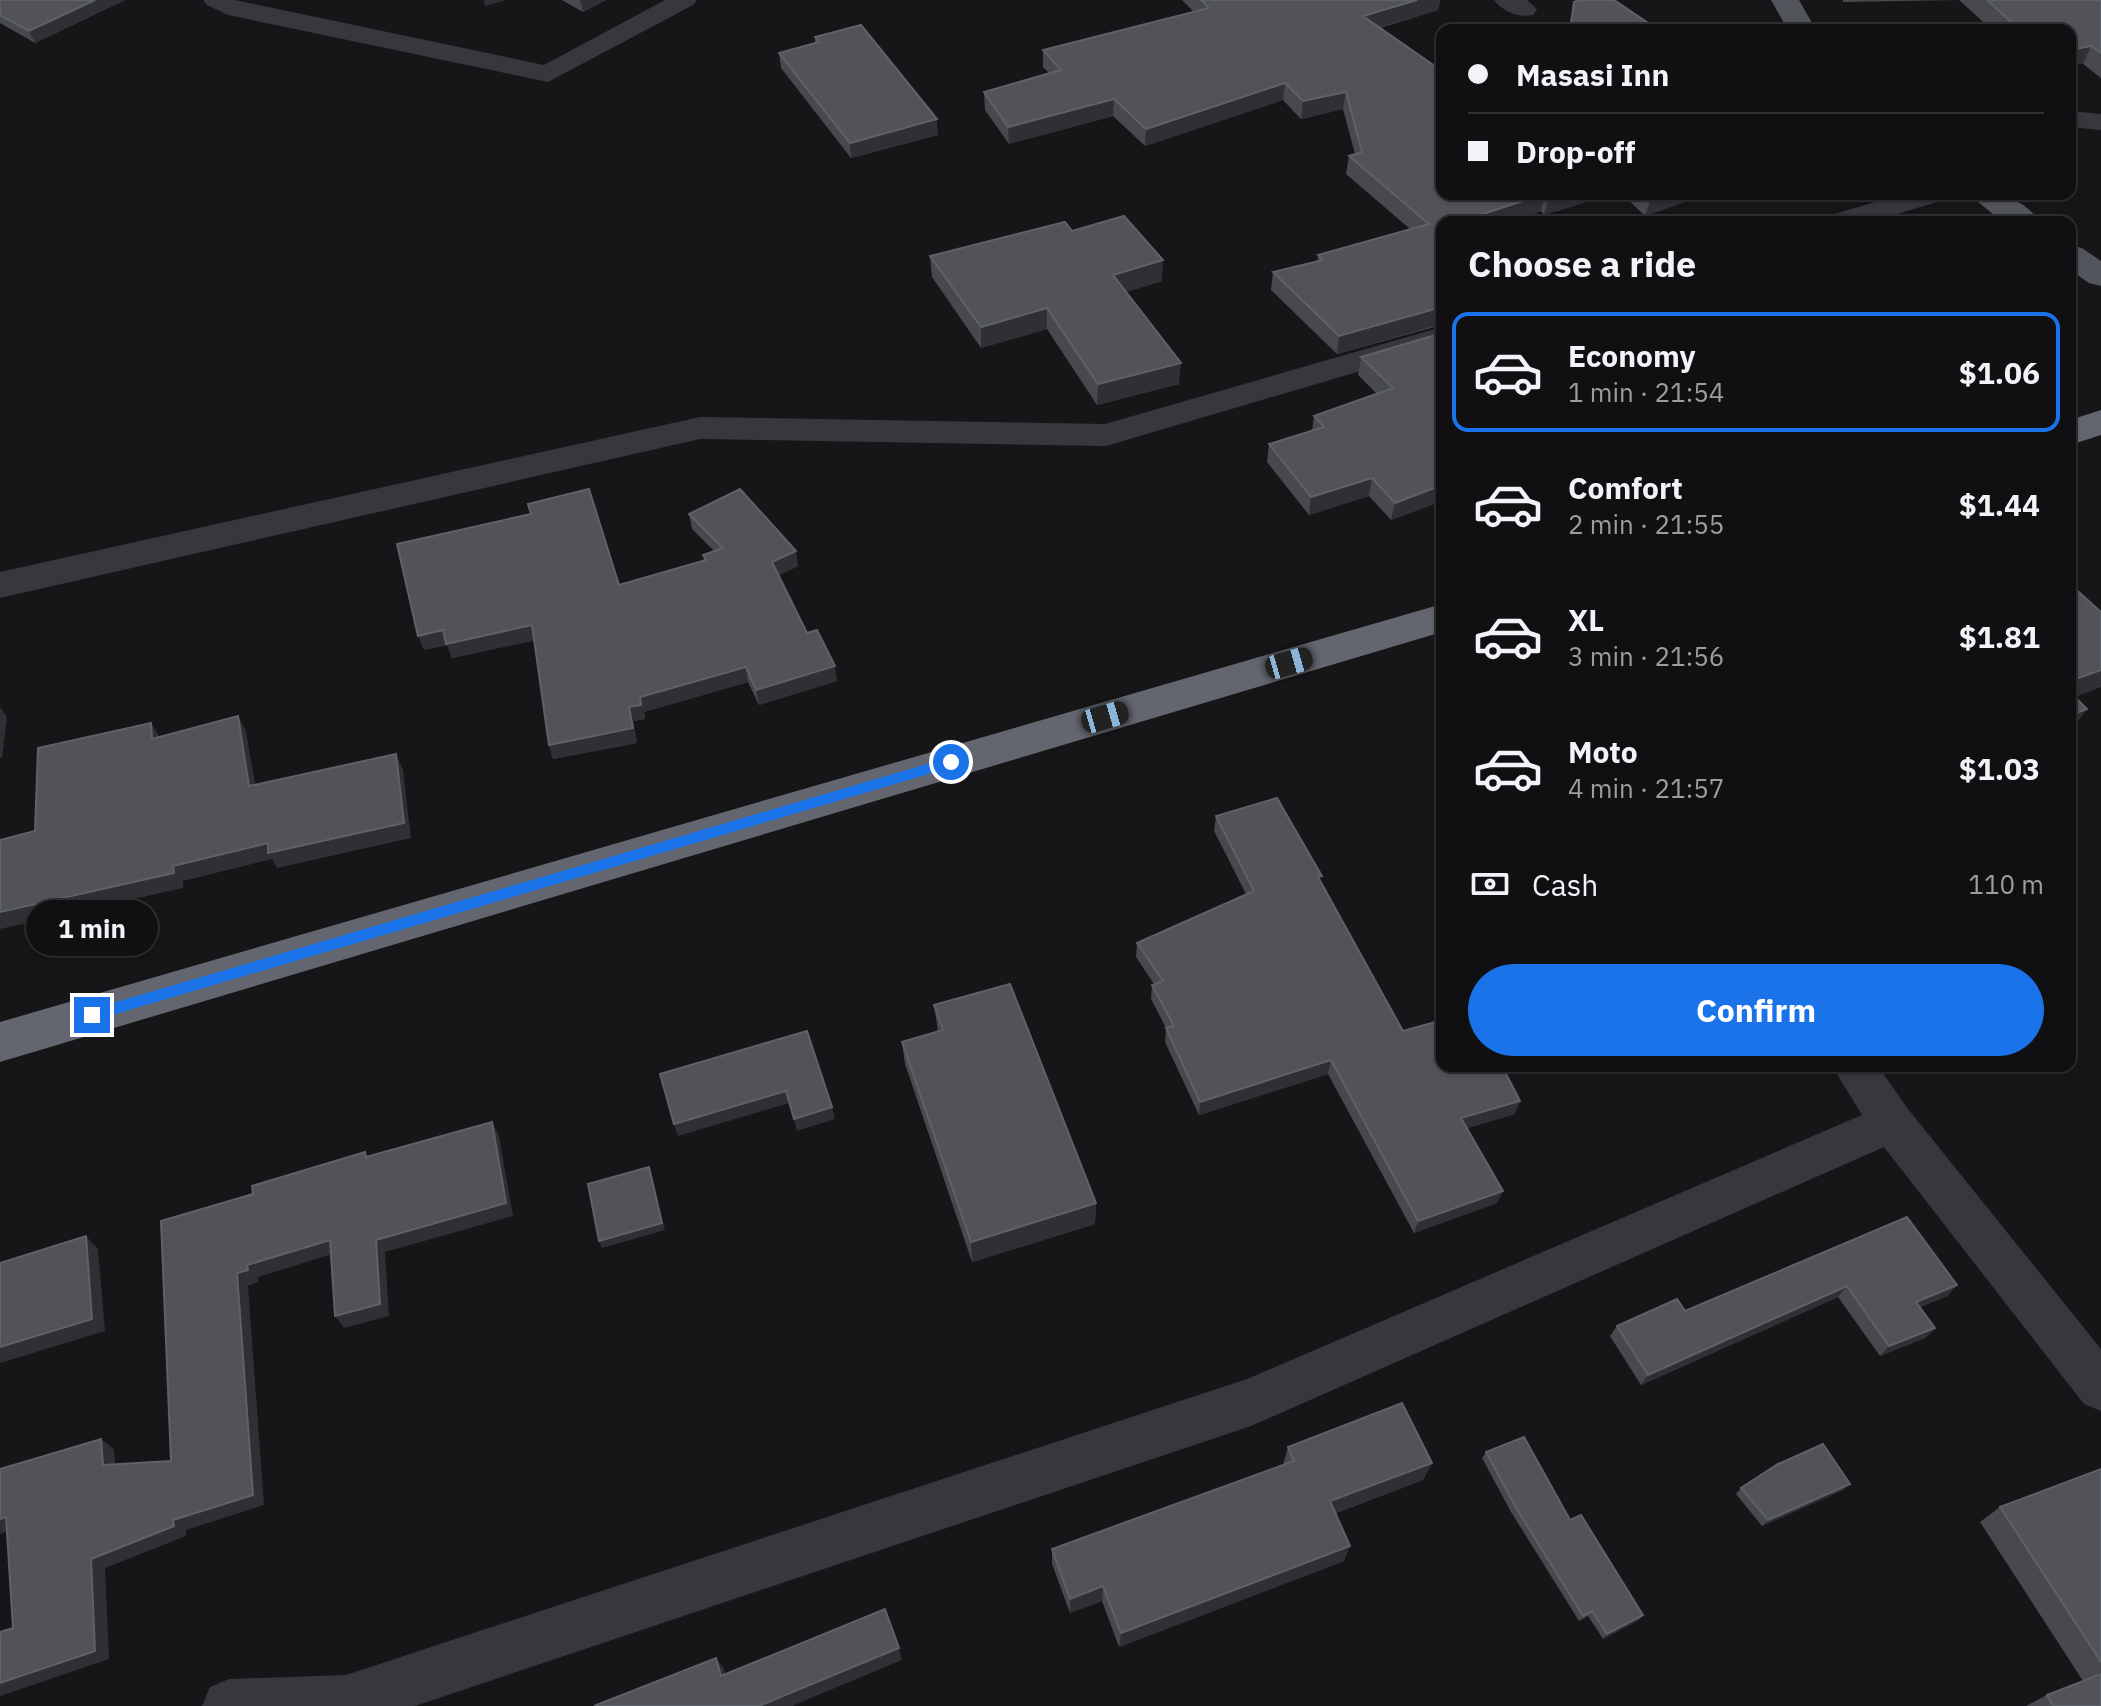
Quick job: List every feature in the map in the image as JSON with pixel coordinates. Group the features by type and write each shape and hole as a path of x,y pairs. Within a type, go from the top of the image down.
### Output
{"highway":[{"path":"2076,431 2101,422"},
{"path":"0,1042 1436,620"}],"main road":[{"path":"1785,0 1799,24"},
{"path":"1993,200 2015,216"},
{"path":"2076,259 2101,276"}],"street":[{"path":"216,0 228,7 548,74 684,0"},
{"path":"2076,120 2101,122"},
{"path":"1859,216 1913,200"},
{"path":"0,585 700,428 1106,435 1436,339"},
{"path":"1858,1072 1892,1123 2101,1387"},
{"path":"229,1706 346,1704 1251,1402 1892,1123"}],"building":[{"path":"0,0 95,0 29,31 0,15"},
{"path":"1201,0 1417,0 1363,16 1436,67 1436,200 1526,200 1476,216 1436,216 1436,309 1339,336 1273,272 1323,260 1318,255 1429,224 1349,156 1362,152 1346,92 1303,101 1285,83 1146,129 1114,99 1008,127 984,92 1061,70 1043,50 1209,8"},
{"path":"1614,0 1650,24 1571,24 1574,2"},
{"path":"1987,0 2101,0 2101,53 2091,46 2076,49 2076,24 2013,24"},
{"path":"861,25 937,119 850,143 779,53 819,42 815,37"},
{"path":"1124,216 1163,260 1113,275 1181,363 1098,384 1047,308 981,327 930,256 1065,222 1072,231"},
{"path":"1436,335 1436,487 1395,503 1372,478 1311,497 1269,444 1324,427 1314,416 1393,388 1361,357"},
{"path":"589,489 619,585 706,560 703,555 723,548 689,514 740,489 796,551 772,562 807,633 817,630 835,666 756,690 746,667 640,697 641,705 629,707 633,728 549,745 532,625 446,644 443,630 418,636 397,544 531,514 528,504"},
{"path":"2076,589 2101,612 2101,670 2076,679"},
{"path":"2076,698 2087,709 2076,713"},
{"path":"238,716 249,786 396,754 404,823 268,853 268,843 173,866 174,873 0,912 0,840 35,831 38,748 151,723 152,739"},
{"path":"1277,798 1322,876 1318,877 1403,1031 1436,1022 1436,1072 1505,1072 1520,1101 1461,1118 1503,1191 1418,1221 1331,1060 1200,1102 1166,1028 1174,1026 1152,985 1163,981 1137,943 1254,891 1216,816"},
{"path":"1010,984 1096,1203 971,1242 902,1042 943,1030 934,1005"},
{"path":"807,1031 832,1107 794,1119 786,1091 674,1124 660,1074"},
{"path":"492,1122 506,1203 376,1240 380,1304 335,1316 330,1240 247,1265 248,1270 237,1273 253,1495 173,1520 174,1526 91,1559 95,1651 0,1683 0,1632 13,1628 6,1517 0,1519 0,1469 101,1439 103,1465 171,1461 161,1221 253,1194 252,1186 365,1152 366,1157"},
{"path":"649,1167 662,1223 599,1241 588,1184"},
{"path":"1907,1217 1957,1285 1916,1302 1935,1328 1889,1346 1847,1286 1648,1375 1617,1326 1677,1299 1685,1311"},
{"path":"86,1236 92,1319 0,1347 0,1263"},
{"path":"1402,1403 1432,1463 1330,1501 1350,1546 1121,1633 1103,1586 1070,1599 1052,1549 1294,1461 1288,1447"},
{"path":"1524,1437 1570,1520 1581,1515 1643,1615 1607,1634 1592,1611 1583,1616 1515,1506 1486,1452"},
{"path":"1823,1444 1850,1484 1768,1520 1741,1488 1778,1464"},
{"path":"2101,1469 2101,1662 2000,1507"},
{"path":"885,1609 899,1648 759,1706 594,1706 716,1658 721,1676"},
{"path":"2101,1674 2101,1706 2053,1706 2047,1695"}],"route":[{"path":"92,1015 951,762"}]}
